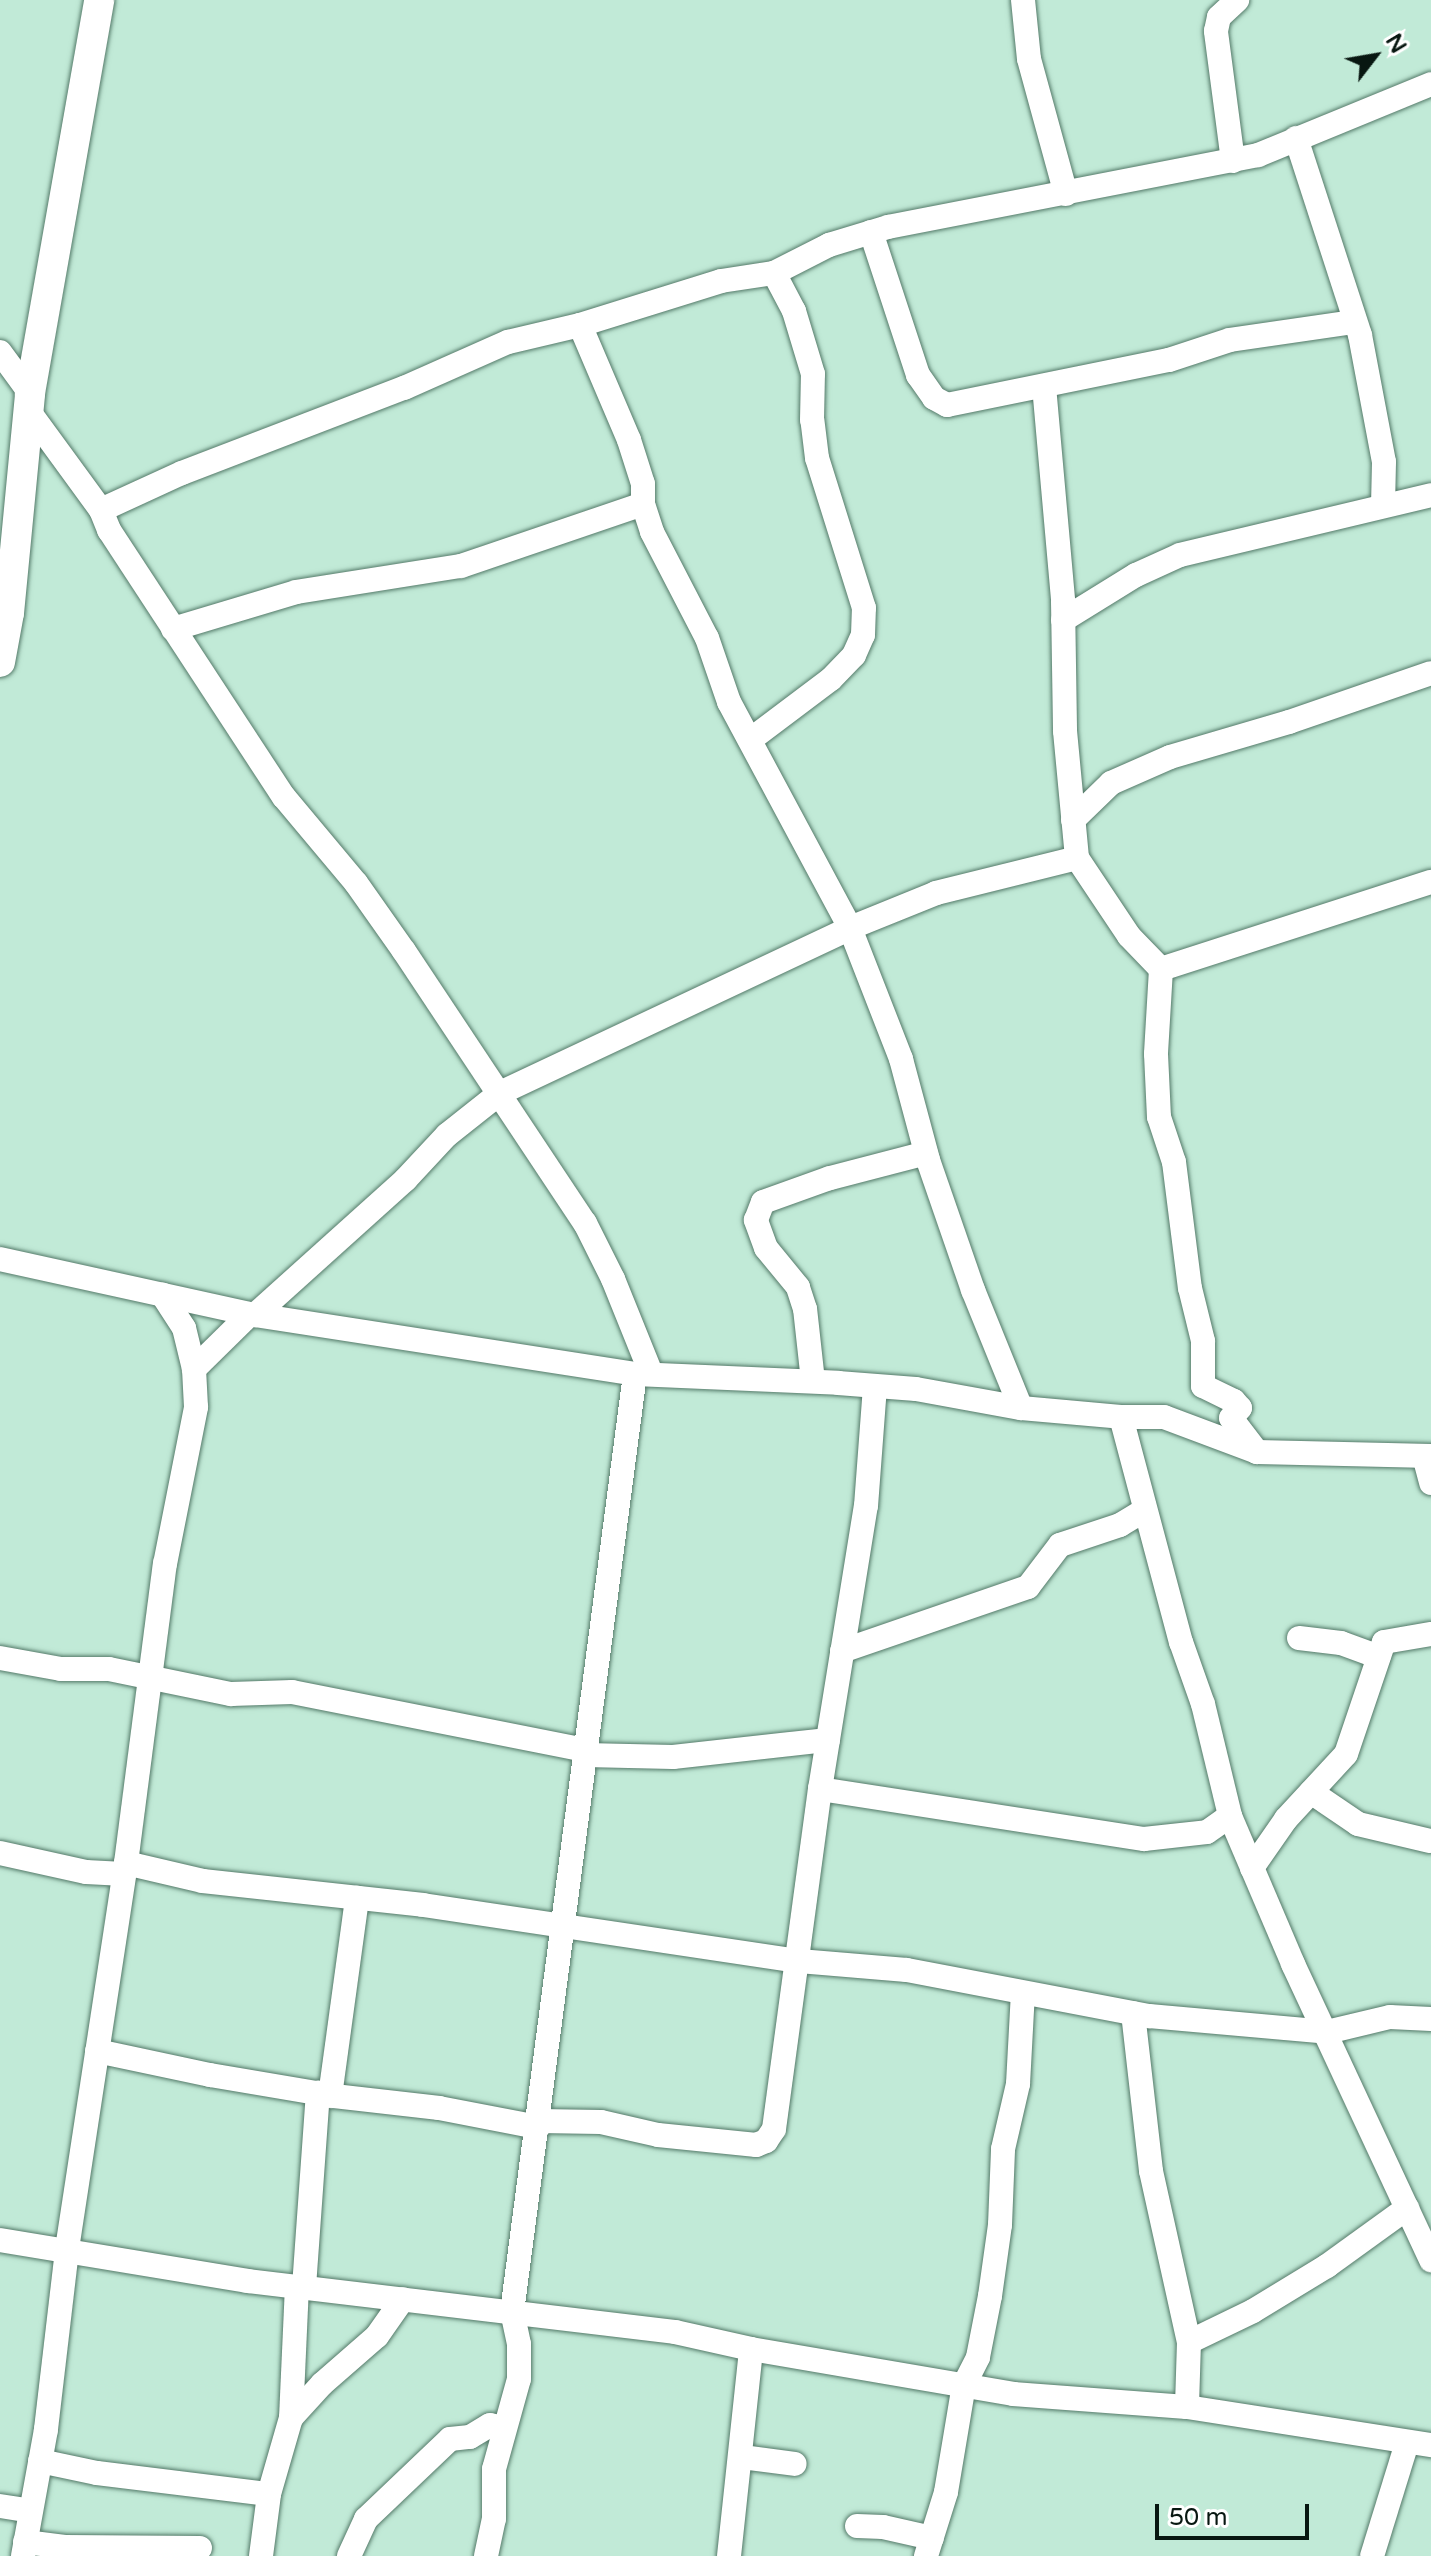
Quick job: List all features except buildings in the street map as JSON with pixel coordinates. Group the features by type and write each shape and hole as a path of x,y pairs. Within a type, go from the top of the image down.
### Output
{"street":[{"path":"0,662 9,613 11,471 29,402 99,0"},
{"path":"1023,0 1029,59 1066,194"},
{"path":"1233,161 1216,31 1219,17 1241,2"},
{"path":"101,510 182,473 404,388 508,342 580,325 721,281 774,273 829,245 871,232 1258,155 1431,84"},
{"path":"1296,138 1353,322 1360,335 1384,462 1383,505"},
{"path":"871,232 892,290 904,342 918,375 934,398 947,405 969,403 1169,360 1230,340 1353,322"},
{"path":"750,740 831,679 854,655 863,635 864,608 817,458 812,420 813,374 794,311 774,273"},
{"path":"580,325 629,440 643,484 643,504 652,532 707,638 729,702 850,928 901,1059 926,1153 973,1290 1021,1408"},
{"path":"0,352 29,402 101,510 109,530 149,586 173,629 284,797 356,883 585,1223 613,1279 643,1374 586,1752 512,2312 519,2344 519,2379 515,2406 504,2428 494,2469 494,2519 486,2556"},
{"path":"1044,386 1063,620 1065,731 1077,858 1129,936 1161,969 1156,1054 1159,1117 1174,1162 1190,1288 1203,1341 1203,1386 1234,1401 1240,1408 1231,1418 1257,1452"},
{"path":"1063,620 1136,575 1180,555 1431,495"},
{"path":"173,629 296,592 461,566 643,504"},
{"path":"1073,820 1111,783 1170,757 1289,722 1431,673"},
{"path":"194,1369 405,1180 447,1135 500,1093 850,928 936,893 1077,858"},
{"path":"1161,969 1431,882"},
{"path":"813,1381 805,1309 798,1287 766,1248 756,1220 763,1202 830,1178 926,1153"},
{"path":"0,1259 252,1314 643,1374 916,1389 1021,1408 1121,1417 1164,1417 1257,1452 1427,1456 1431,1483"},
{"path":"162,1294 184,1328 194,1369 196,1407 165,1564 125,1869 67,2249 40,2461 24,2549 200,2548"},
{"path":"97,2051 324,2094 539,2124 601,2122 658,2135 743,2144 766,2141 774,2129 820,1789 866,1506 875,1386"},
{"path":"1121,1417 1181,1642 1203,1704 1230,1816 1407,2208 1428,2247"},
{"path":"842,1651 1028,1587 1060,1545 1120,1525 1145,1510"},
{"path":"1252,1868 1286,1819 1346,1754 1384,1642 1431,1634"},
{"path":"1299,1638 1341,1643 1379,1657"},
{"path":"0,1658 61,1669 109,1669 231,1694 292,1692 586,1752 673,1757 828,1740"},
{"path":"820,1789 1144,1839 1207,1832 1230,1816"},
{"path":"1311,1792 1358,1824 1430,1841"},
{"path":"0,1853 86,1872 125,1869 203,1881 423,1905 799,1961 907,1970 1133,2013 1327,2032 1390,2017 1431,2019"},
{"path":"261,2556 269,2494 291,2418 300,2287 324,2094 357,1898"},
{"path":"857,2526 883,2527 929,2547 946,2492 964,2385 978,2357 990,2296 1000,2225 1003,2149 1018,2084 1023,1993"},
{"path":"1133,2013 1151,2171 1189,2342 1187,2407"},
{"path":"1189,2342 1253,2311 1327,2266 1407,2208"},
{"path":"0,2240 300,2287 675,2332 751,2349 1013,2394 1187,2407 1419,2444 1372,2556"},
{"path":"291,2418 322,2384 377,2336 403,2299"},
{"path":"729,2556 742,2457 751,2349"},
{"path":"349,2556 366,2519 450,2439 470,2437 490,2425 504,2428"},
{"path":"742,2457 795,2464"},
{"path":"40,2461 97,2473 269,2494"},
{"path":"0,2506 30,2511"}]}
